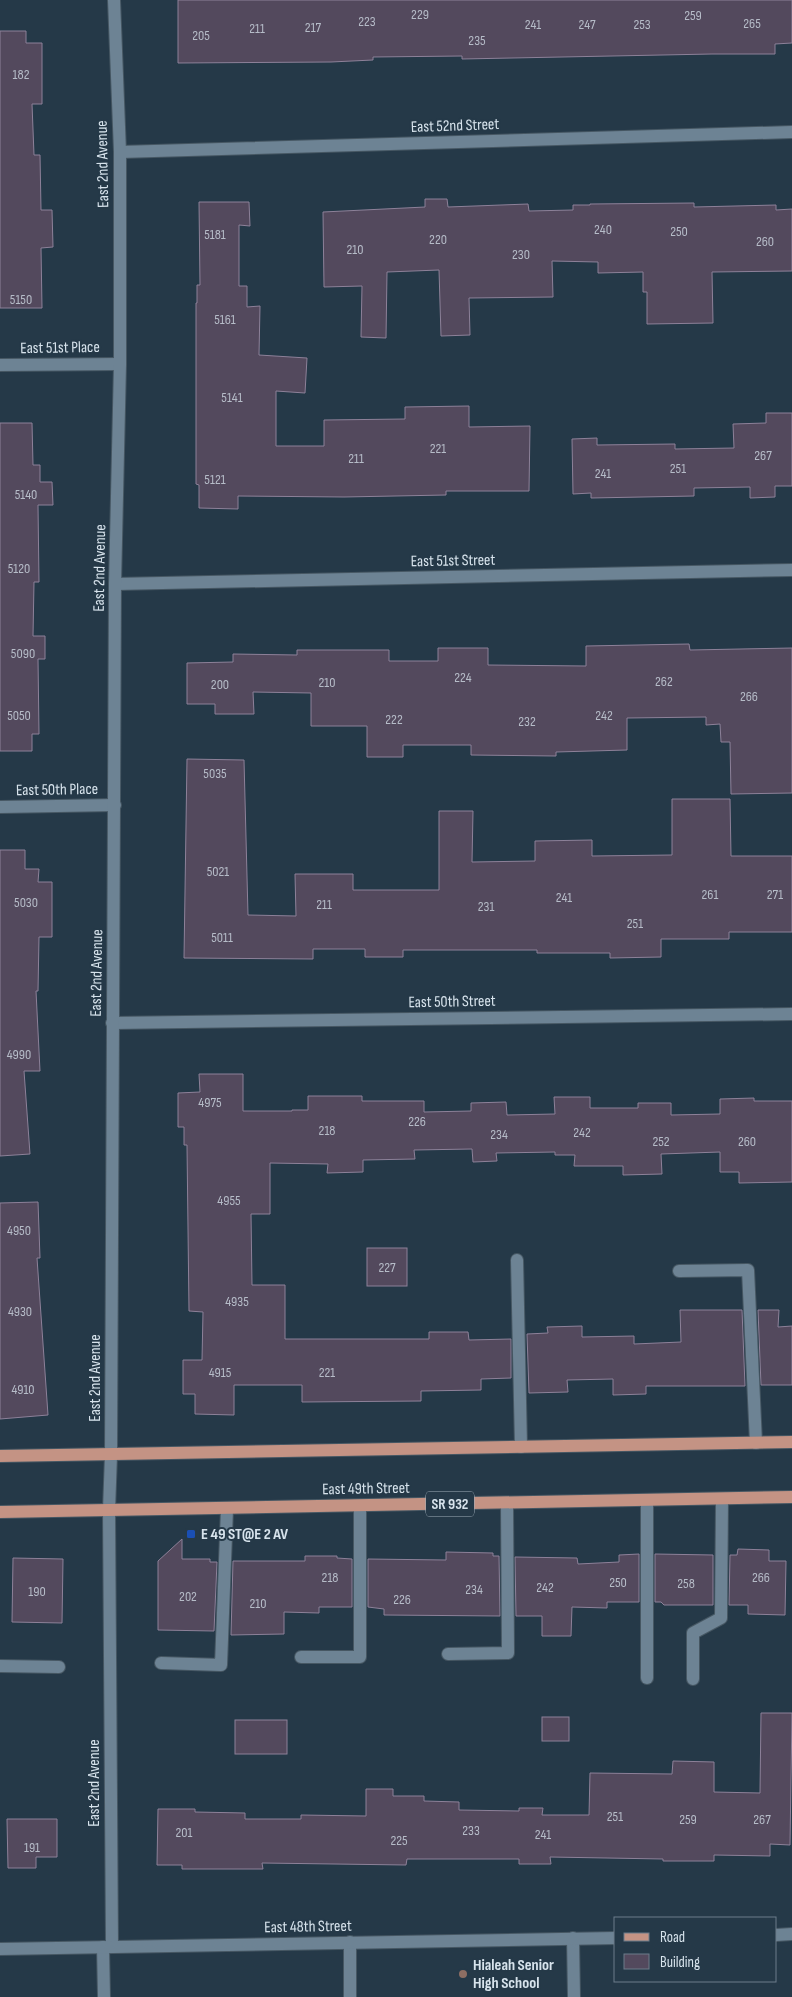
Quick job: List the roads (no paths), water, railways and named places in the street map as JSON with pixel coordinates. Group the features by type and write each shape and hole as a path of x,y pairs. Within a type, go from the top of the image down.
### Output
{"main road":[{"path":"0,1456 792,1442"},
{"name":"East 49th Street","path":"0,1512 792,1498"}],"street":[{"name":"East 2nd Avenue","path":"104,1997 107,1947 108,1510 111,1455 115,584 120,364 120,152 114,0"},
{"name":"East 52nd Street","path":"120,152 792,132"},
{"name":"East 51st Place","path":"0,365 120,364"},
{"name":"East 51st Street","path":"115,584 792,570"},
{"name":"East 50th Place","path":"0,808 115,805"},
{"name":"East 50th Street","path":"112,1023 792,1014"},
{"path":"516,1260 521,1447"},
{"path":"679,1271 748,1270 756,1443"},
{"path":"692,1679 693,1633 721,1618 722,1499"},
{"path":"646,1500 647,1678"},
{"path":"448,1654 508,1654 507,1504"},
{"path":"302,1657 360,1657 360,1506"},
{"path":"161,1663 221,1665 227,1509"},
{"path":"0,1666 58,1666"},
{"path":"777,1935 792,1934"},
{"path":"573,1938 574,1997"},
{"name":"East 48th Street","path":"0,1949 614,1938"},
{"path":"350,1942 350,1997"}],"place":[{"name":"E 49 ST@E 2 AV","path":"191,1534"},
{"name":"Hialeah Senior High School","path":"463,1974"}]}
